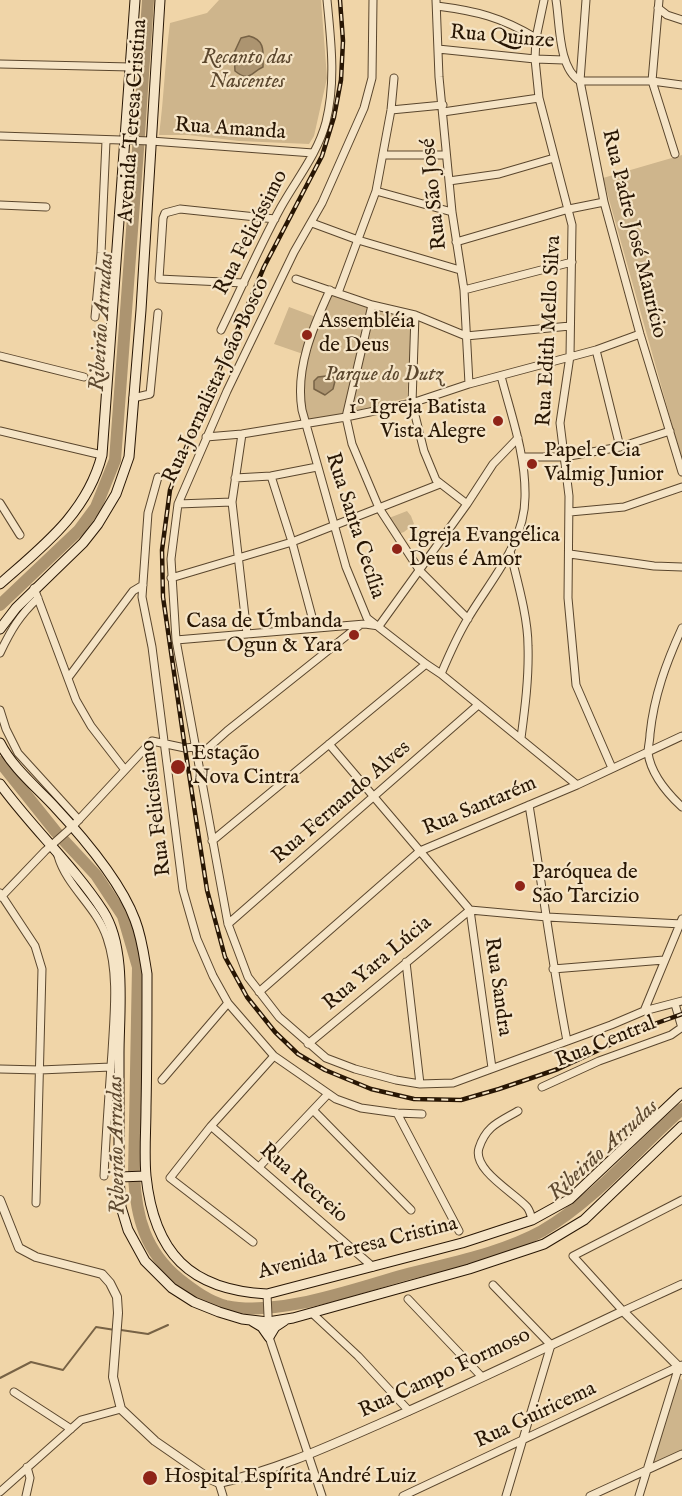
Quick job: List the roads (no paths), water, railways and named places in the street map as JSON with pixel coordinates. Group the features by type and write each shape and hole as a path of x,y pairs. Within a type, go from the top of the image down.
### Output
{"main road":[{"name":"Avenida Teresa Cristina","path":"0,584 60,530 86,496 96,476 102,455 128,140 135,0"},
{"name":"Avenida Teresa Cristina","path":"0,629 34,588 83,543 99,524 116,494 129,457 142,298 148,141 160,0"},
{"name":"Avenida Teresa Cristina","path":"2,747 59,805 122,895 135,920 147,974 145,1176 156,1222 180,1263 199,1278 222,1288 267,1297 464,1242 532,1220 570,1198 682,1093"},
{"path":"0,784 17,807 54,846 104,913 114,937 119,975 121,1207 128,1230 146,1261 172,1288 194,1302 249,1320 262,1327 269,1337 275,1327 286,1319"},
{"path":"249,1320 286,1319 313,1314 469,1269 544,1244 584,1220 681,1130"},
{"path":"120,1177 145,1176"}],"street":[{"name":"Rua Felicíssimo","path":"221,330 275,219 313,153 326,123 332,87 332,52 327,0"},
{"name":"Rua Jornalista João Bosco","path":"373,0 372,78 364,108 312,223 294,252 206,437 178,504 171,559 176,640 228,924 244,968 259,992 279,1017 308,1044 326,1058 396,1080 420,1084 453,1083 644,1011 679,1002"},
{"path":"546,0 558,10"},
{"name":"Rua Edith Mello Silva","path":"546,0 536,38 539,98 572,225 570,356 560,423 570,512 568,598 576,685 612,768"},
{"path":"556,0 564,60 568,70 580,81 652,81 682,86"},
{"name":"Rua Padre José Maurício","path":"586,0 580,81 604,202 640,334 682,472"},
{"path":"436,3 473,10 499,19 536,38"},
{"name":"Rua São José","path":"436,3 446,155 464,291 469,384"},
{"path":"659,4 667,15 682,20"},
{"path":"659,4 652,81 675,154"},
{"name":"Rua Quinze","path":"438,49 564,60"},
{"path":"0,64 131,67"},
{"name":"Rua Santa Cecília","path":"394,78 384,155 376,191 358,240 334,291 319,315 304,357 300,394 317,467 333,525 367,618 441,674 577,784"},
{"path":"391,111 443,109 539,98"},
{"name":"Rua Amanda","path":"0,136 148,141 313,153"},
{"path":"95,317 101,253 106,141"},
{"path":"384,155 446,155"},
{"path":"449,181 499,174 554,158"},
{"path":"376,191 452,212"},
{"path":"456,242 569,209 604,202"},
{"path":"0,205 46,207"},
{"path":"244,283 161,280 158,276 165,213 180,209 275,219"},
{"path":"312,223 358,240 460,270"},
{"path":"464,291 572,261"},
{"path":"296,279 372,305 415,315 466,336 570,326"},
{"path":"372,305 346,417 351,444 379,508 420,571 468,619"},
{"path":"133,398 150,394 158,313"},
{"path":"415,315 412,403 424,451 440,484 467,504"},
{"path":"206,437 307,424 412,403 469,384 596,350 640,334"},
{"path":"596,350 620,447"},
{"path":"0,356 84,377"},
{"path":"441,674 468,619 510,551 519,531 526,498 522,457 501,376"},
{"path":"0,431 102,455"},
{"path":"522,457 564,458 620,447 670,431"},
{"path":"242,434 232,502 247,634"},
{"path":"176,640 315,628 379,626 420,571 493,464 518,438"},
{"path":"235,478 271,476 317,467"},
{"path":"271,476 292,542 315,628"},
{"name":"Rua Felicíssimo","path":"158,477 148,513 142,597 166,743 183,890 197,939 228,1003 274,1056 336,1099 361,1108 422,1114"},
{"path":"171,578 292,542 440,484"},
{"path":"570,512 624,507 682,487"},
{"path":"178,504 232,502"},
{"path":"0,503 20,535"},
{"path":"510,551 519,586 528,645 526,699 521,738"},
{"path":"570,554 654,566 682,567"},
{"path":"68,678 133,591 143,585"},
{"path":"34,588 76,700 91,726 125,770"},
{"path":"0,653 13,626 22,613 38,598"},
{"path":"197,758 227,731 361,625"},
{"path":"682,628 664,668 653,710 648,752 656,775 669,795 682,807"},
{"path":"212,841 426,664"},
{"name":"Rua Fernando Alves","path":"228,924 478,705"},
{"name":"Avenida Teresa Cristina","path":"0,710 6,729 18,753 37,782"},
{"name":"Rua Santarém","path":"259,992 420,851 682,736"},
{"path":"2,747 12,741"},
{"path":"36,1203 42,969 35,945 1,896 54,846 152,741 184,748 195,747"},
{"path":"329,744 470,910 547,917 681,923 644,1011"},
{"path":"529,805 553,969 567,1041"},
{"path":"54,846 62,871 96,915 107,937 113,969 114,1017 104,1176"},
{"name":"Rua Yara Lúcia","path":"308,1044 470,910"},
{"name":"Rua Sandra","path":"470,910 492,1068"},
{"path":"553,969 664,960"},
{"path":"406,962 420,1084"},
{"path":"679,1002 682,1028"},
{"path":"162,1080 228,1003"},
{"name":"Rua Central","path":"542,1087 599,1061 671,1035 682,1028"},
{"path":"253,1242 170,1178 211,1125 274,1056"},
{"path":"0,1069 111,1067"},
{"path":"259,1167 328,1094"},
{"path":"313,1110 411,1210"},
{"path":"518,1111 483,1135 477,1153 481,1164 490,1175 529,1209 532,1220"},
{"path":"397,1113 459,1231"},
{"name":"Rua Recreio","path":"211,1125 373,1267"},
{"path":"0,1200 19,1248 36,1257 102,1274 110,1283 117,1297 117,1338 113,1377 121,1408 155,1441 219,1483 223,1496"},
{"path":"639,1496 681,1367 623,1311 573,1256 682,1200"},
{"path":"493,1284 551,1345 507,1496"},
{"name":"Rua Campo Formoso","path":"219,1483 275,1468 309,1455 682,1284"},
{"path":"267,1297 269,1337 322,1496"},
{"path":"408,1299 482,1377"},
{"path":"313,1314 358,1356 409,1411"},
{"name":"Rua Guiricema","path":"403,1496 681,1367"},
{"path":"14,1392 71,1429"},
{"path":"0,1492 81,1420 121,1408"},
{"path":"590,1496 682,1455"},
{"path":"26,1496 30,1478 27,1467"}],"waterway":[{"name":"Ribeirão Arrudas","path":"0,605 79,530 96,507 115,460 148,0"},
{"name":"Ribeirão Arrudas","path":"0,762 56,832 96,875 123,916 138,967 134,1175 140,1219 150,1245 167,1268 207,1299 226,1306 247,1308 292,1305 509,1246 542,1231 579,1205 615,1174 682,1109"},
{"path":"121,1330 148,1334 168,1325"},
{"path":"0,1378 31,1362 63,1370 96,1327 115,1330"}],"railway":[{"path":"340,0 343,41 341,80 334,117 322,156 264,267 198,416 170,490 162,550 163,597 185,748 207,890 225,957 247,997 275,1032 298,1054 325,1070 371,1089 414,1099 461,1100 499,1089 558,1069 657,1023 682,1014"}],"place":[{"name":"Assembléia de Deus","path":"307,335"},
{"name":"1º Igreja Batista Vista Alegre","path":"498,421"},
{"name":"Papel e Cia Valmig Junior","path":"532,464"},
{"name":"Igreja Evangélica Deus é Amor","path":"397,549"},
{"name":"Casa de Úmbanda Ogun & Yara","path":"354,635"},
{"name":"Estação Nova Cintra","path":"178,767"},
{"name":"Paróquea de São Tarcizio","path":"520,886"},
{"name":"Hospital Espírita André Luiz","path":"150,1478"}],"park label":[{"name":"Recanto das Nascentes","path":"247,71"},
{"name":"Parque do Dutz","path":"384,376"}]}
